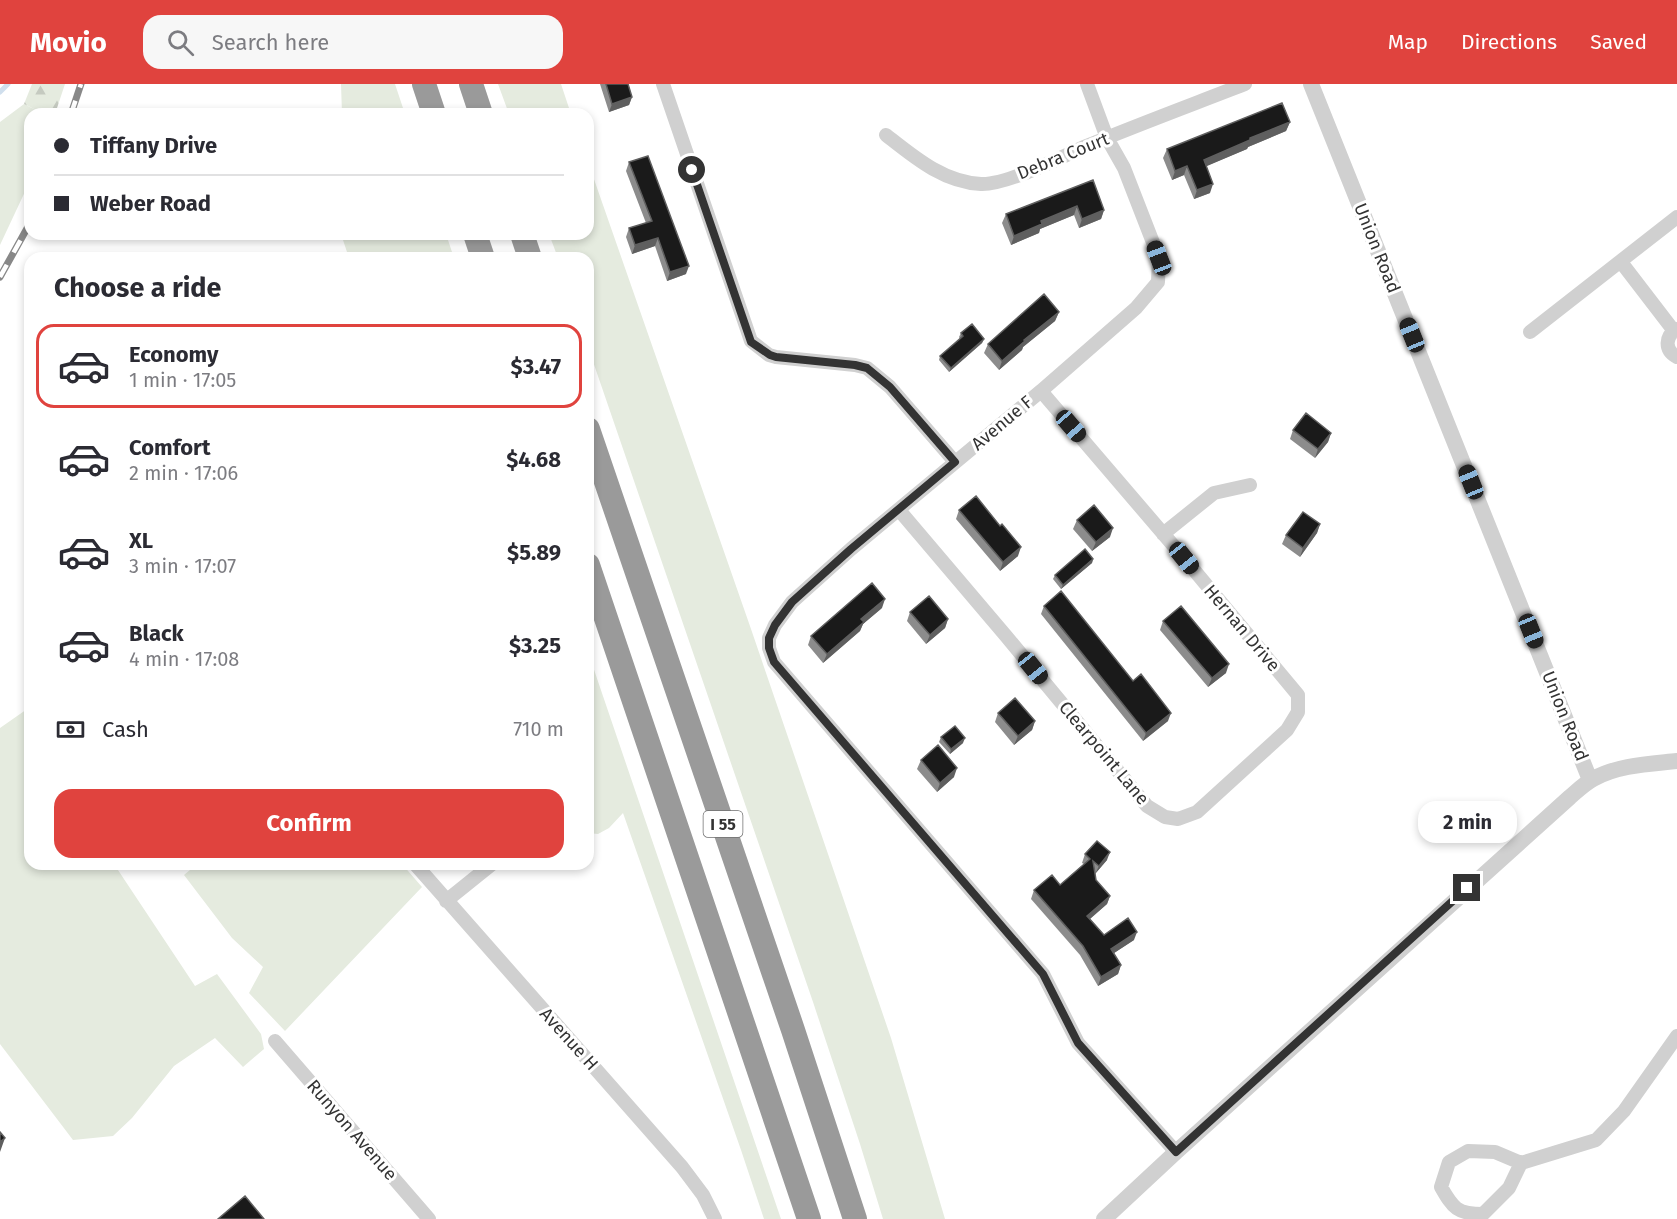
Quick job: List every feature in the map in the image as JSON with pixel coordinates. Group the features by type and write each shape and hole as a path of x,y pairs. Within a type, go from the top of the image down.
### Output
{"highway":[{"path":"424,84 432,108"},
{"path":"471,84 479,108"},
{"name":"I 55","path":"594,447 855,1219"},
{"name":"I 55","path":"594,583 809,1219"}],"street":[{"path":"663,84 751,342 776,357 867,368 890,387 955,462"},
{"path":"1087,84 1107,138"},
{"name":"Debra Court","path":"886,135 939,173 957,180 983,184 1009,178 1245,84"},
{"name":"Union Road","path":"1311,84 1590,780"},
{"name":"Avenue F","path":"1107,138 1124,168 1159,258 1158,282 1136,308 1041,391 851,549 792,602 775,625 769,638 769,648 774,662 1043,974 1078,1043 1176,1152"},
{"path":"1530,332 1677,217"},
{"path":"1622,262 1675,330 1670,334 1667,344 1671,353 1677,357"},
{"name":"Hernan Drive","path":"1041,391 1298,695"},
{"path":"1163,534 1214,492 1250,485"},
{"name":"Clearpoint Lane","path":"899,510 1147,806 1165,817 1178,819 1197,812 1287,730 1298,712 1298,695"},
{"path":"1104,1219 1502,857 1590,780 1607,772 1677,761"},
{"name":"Avenue H","path":"420,870 682,1167 703,1195 715,1219"},
{"path":"446,901 485,870"},
{"path":"1521,1163 1509,1188 1483,1214 1469,1214 1451,1205 1441,1187 1449,1162 1468,1150 1495,1152 1521,1163 1596,1140 1624,1111 1677,1036"},
{"name":"Runyon Avenue","path":"275,1041 429,1219"}],"green space":[{"path":"32,84 65,84 57,108 32,108 24,104"},
{"path":"341,84 395,84 403,108 342,108"},
{"path":"498,84 561,84 569,108 507,108"},
{"path":"24,104 32,108 24,108 24,194 0,245 0,122"},
{"path":"594,179 891,1038 945,1219 883,1219 813,1002 594,364 594,252 556,252 551,240 594,240"},
{"path":"343,240 448,240 452,252 347,252"},
{"path":"594,670 781,1219 764,1219 623,813 609,828 594,834"},
{"path":"24,711 24,870 118,870 195,986 217,974 261,1034 264,1049 243,1067 215,1038 174,1066 132,1118 113,1136 73,1140 0,1044 0,728"},
{"path":"190,870 407,870 422,887 285,1031 249,993 263,967 232,938 184,875"}],"building":[{"path":"606,84 628,84 632,97 612,104"},
{"path":"1282,103 1290,122 1204,160 1213,184 1197,190 1187,166 1175,171 1167,149"},
{"path":"648,156 689,266 670,272 658,238 635,245 629,228 652,221 629,162"},
{"path":"1093,180 1104,210 1082,219 1077,206 1041,221 1042,224 1014,236 1006,214"},
{"path":"1044,294 1059,312 1002,361 988,344"},
{"path":"972,324 984,339 951,368 940,356 963,336 961,333"},
{"path":"1306,413 1331,433 1318,449 1293,430"},
{"path":"976,496 1000,526 1002,524 1021,547 1003,562 959,510"},
{"path":"1094,505 1113,528 1096,542 1077,520"},
{"path":"1303,512 1320,524 1303,548 1286,535"},
{"path":"1085,549 1093,559 1063,585 1055,575"},
{"path":"872,583 885,599 861,619 864,622 827,654 811,636"},
{"path":"1061,591 1133,681 1141,674 1171,713 1146,733 1044,606"},
{"path":"929,596 948,619 930,635 910,612"},
{"path":"1181,606 1229,664 1212,678 1163,621"},
{"path":"1015,698 1035,721 1018,736 998,713"},
{"path":"955,726 965,738 951,749 941,737"},
{"path":"938,745 957,768 940,783 921,760"},
{"path":"1097,841 1110,852 1099,866 1093,861 1096,880 1110,896 1087,916 1104,935 1128,918 1137,932 1111,949 1121,965 1101,977 1083,946 1034,890 1052,875 1060,885 1090,859 1085,854"},
{"path":"0,1132 5,1138 0,1142"},
{"path":"245,1196 264,1219 218,1219"}],"waterway":[{"path":"0,92 8,84"}],"railway":[{"path":"73,108 81,84"},
{"path":"0,277 24,234"}],"route":[{"path":"692,170 751,342 776,357 855,365 874,372 890,387 955,462 792,602 775,625 769,638 769,648 774,662 1043,974 1078,1043 1176,1152 1467,888"}]}
